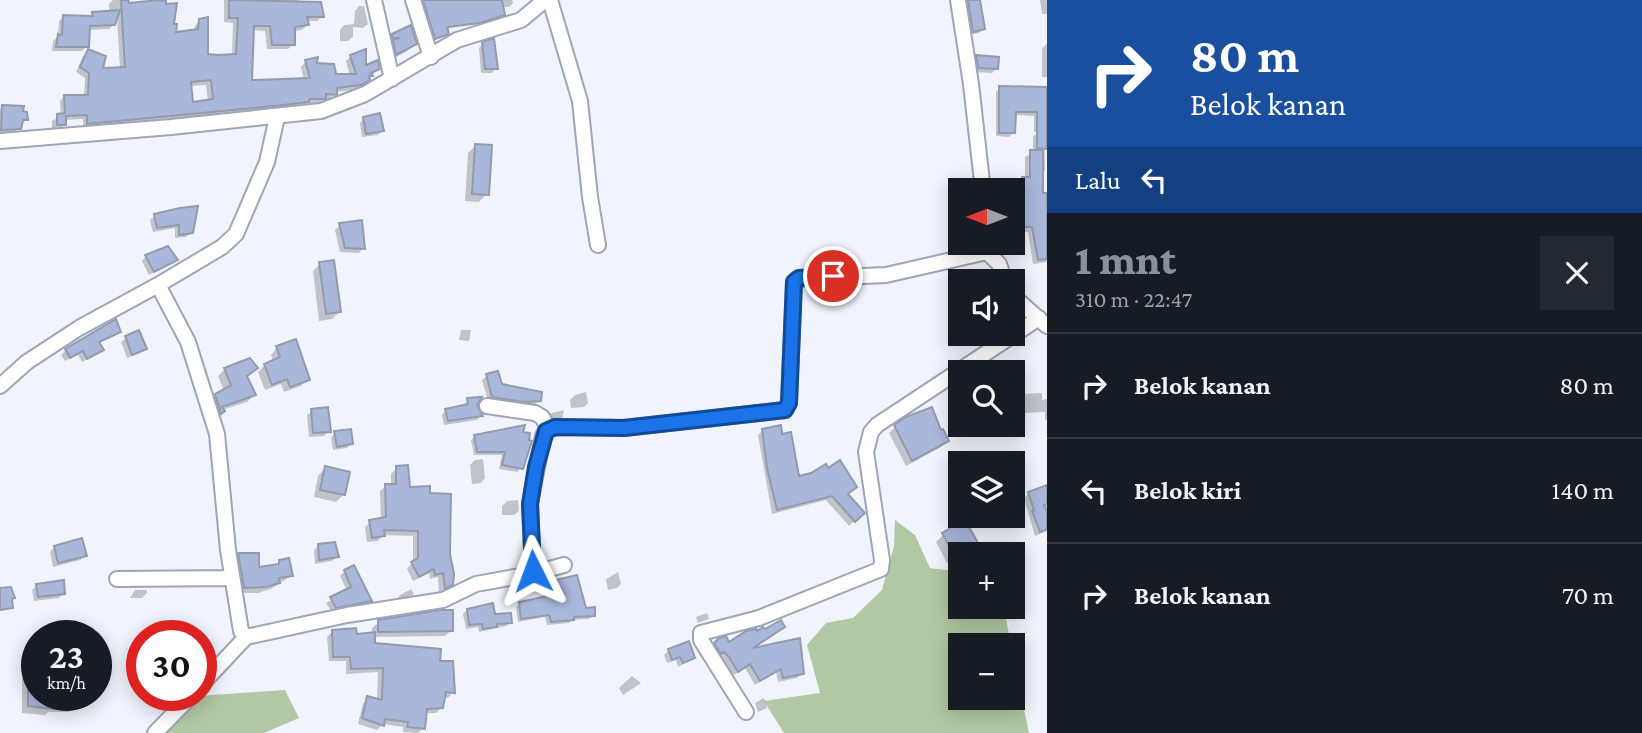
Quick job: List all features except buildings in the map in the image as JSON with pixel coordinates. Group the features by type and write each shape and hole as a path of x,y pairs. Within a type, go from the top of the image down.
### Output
{"street":[{"path":"374,0 392,79"},
{"path":"413,0 430,57"},
{"path":"0,141 321,111 365,94 457,40 521,20 547,0 580,101 598,245"},
{"path":"958,0 982,178"},
{"path":"0,386 27,362 79,328 222,247 236,234 267,162 277,117"},
{"path":"531,574 533,566 530,504 543,436 549,429 624,428 783,411 788,405 795,280 886,275 957,256"},
{"path":"158,285 188,342 217,434 232,578 241,631 247,637"},
{"path":"746,712 701,640 701,633 759,618 881,569 866,452 871,432 877,425 1043,322 1025,306"},
{"path":"486,406 535,413 549,429"},
{"path":"217,668 247,637 347,615 443,600 476,584 564,565"},
{"path":"117,579 232,578"},
{"path":"155,733 176,711"}],"green space":[{"path":"895,520 915,535 930,568 948,570 948,619 1006,619 1009,633 948,633 948,710 1024,710 1029,733 784,733 764,701 820,693 807,645 826,623 853,618 882,590 894,546"},
{"path":"285,690 299,718 264,733 165,733 184,711 217,711 217,695"}],"route":[{"path":"533,571 530,504 546,431 552,427 624,428 785,410 789,403 794,282 799,278 833,276"}]}
